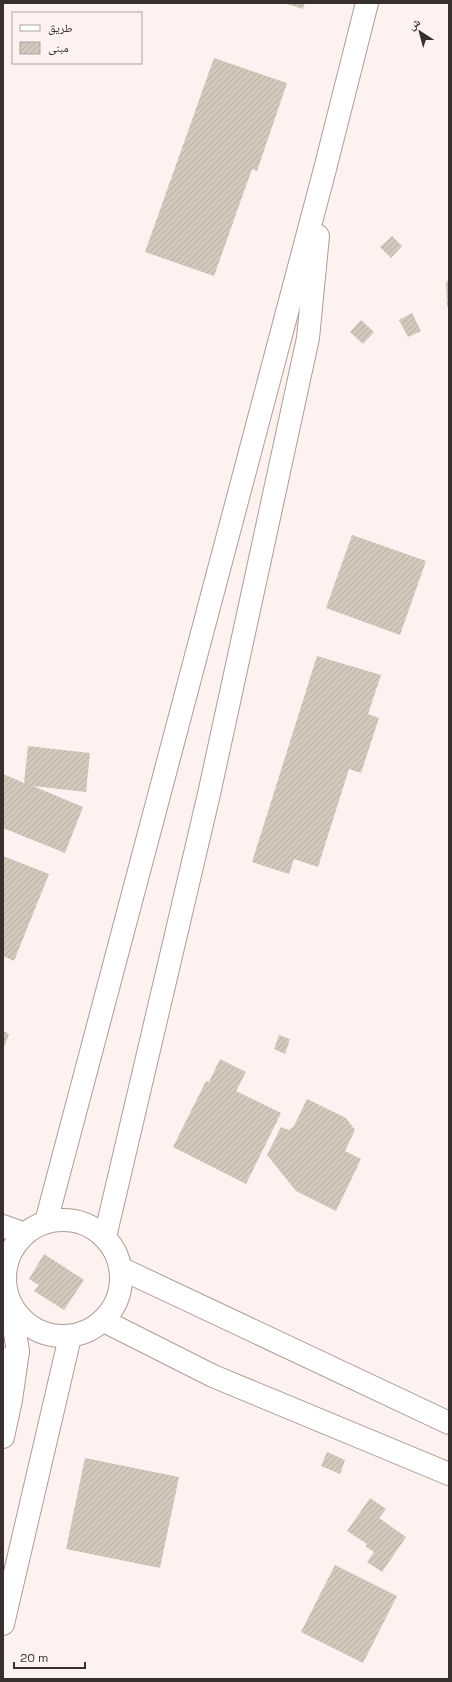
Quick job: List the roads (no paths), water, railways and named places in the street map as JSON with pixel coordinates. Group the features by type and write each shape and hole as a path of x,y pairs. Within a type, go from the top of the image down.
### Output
{"main road":[{"path":"46,1222 325,169 367,3"},
{"path":"105,1237 209,794 308,338 325,169"},
{"path":"3,1436 11,1400 6,1291 6,1266 13,1248 26,1234 35,1227 46,1222 62,1220 78,1221 93,1227 105,1237 116,1252 122,1269 121,1288 115,1306 104,1321 88,1332 70,1337 52,1336 35,1330 21,1319 6,1291"},
{"path":"3,1226 26,1234"},
{"path":"122,1269 449,1423"},
{"path":"104,1321 213,1376 449,1474"},
{"path":"3,1624 70,1337"}]}
